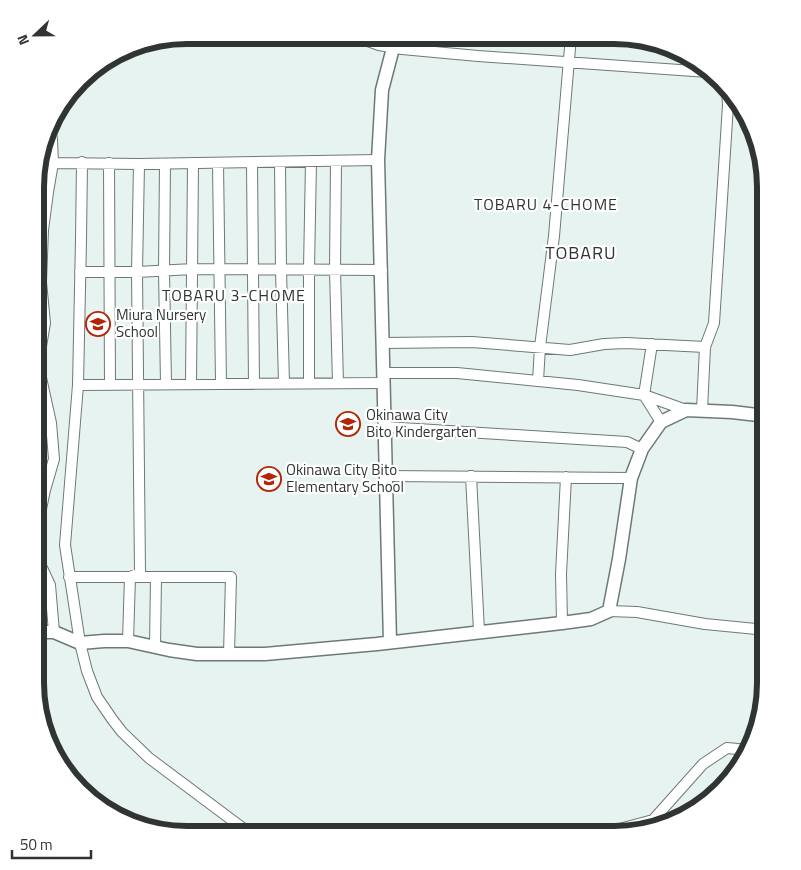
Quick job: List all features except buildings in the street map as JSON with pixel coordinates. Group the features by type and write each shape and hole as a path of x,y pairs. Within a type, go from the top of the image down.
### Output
{"street":[{"path":"376,44 393,48 478,56 698,71"},
{"path":"390,642 378,160 382,90 395,44"},
{"path":"538,381 540,347 554,236 570,44"},
{"path":"702,410 705,347 714,323 728,100"},
{"path":"44,188 54,163 52,139"},
{"path":"54,163 165,164 378,160"},
{"path":"336,161 335,270 338,383"},
{"path":"82,162 78,385 64,545 80,643 87,671 97,697 122,732 149,758 240,826"},
{"path":"280,162 284,383"},
{"path":"309,383 311,162"},
{"path":"109,163 110,385"},
{"path":"191,384 193,163"},
{"path":"218,163 221,384"},
{"path":"252,163 254,384"},
{"path":"130,577 140,573 137,272 139,164"},
{"path":"165,164 166,384"},
{"path":"80,272 137,272 193,269 382,270"},
{"path":"44,313 44,329"},
{"path":"383,343 472,342 570,350 604,344 626,343 705,347"},
{"path":"652,344 644,396 661,422"},
{"path":"78,385 338,383 457,373 578,385 644,396 686,410 757,415"},
{"path":"44,391 51,423 54,459 44,495"},
{"path":"609,611 631,478 642,449 661,422 686,410"},
{"path":"44,424 51,423"},
{"path":"385,427 627,442 642,449"},
{"path":"386,476 631,478"},
{"path":"471,476 479,631"},
{"path":"562,623 561,574 566,477"},
{"path":"44,572 50,585 54,632"},
{"path":"69,577 231,577 229,654"},
{"path":"128,641 130,577"},
{"path":"155,647 156,577"},
{"path":"44,632 54,632 80,643 104,640 128,641 197,654 265,654 562,623 591,619 609,611 637,612 705,624 757,629"},
{"path":"635,825 653,820 703,764 727,748 741,749"}],"place":[{"name":"Miura Nursery School","path":"98,324"},
{"name":"Okinawa City Bito Kindergarten","path":"348,424"},
{"name":"Okinawa City Bito Elementary School","path":"269,479"}],"district":[{"name":"TOBARU 4-CHOME","path":"546,204"},
{"name":"TOBARU","path":"581,253"},
{"name":"TOBARU 3-CHOME","path":"234,295"}]}
